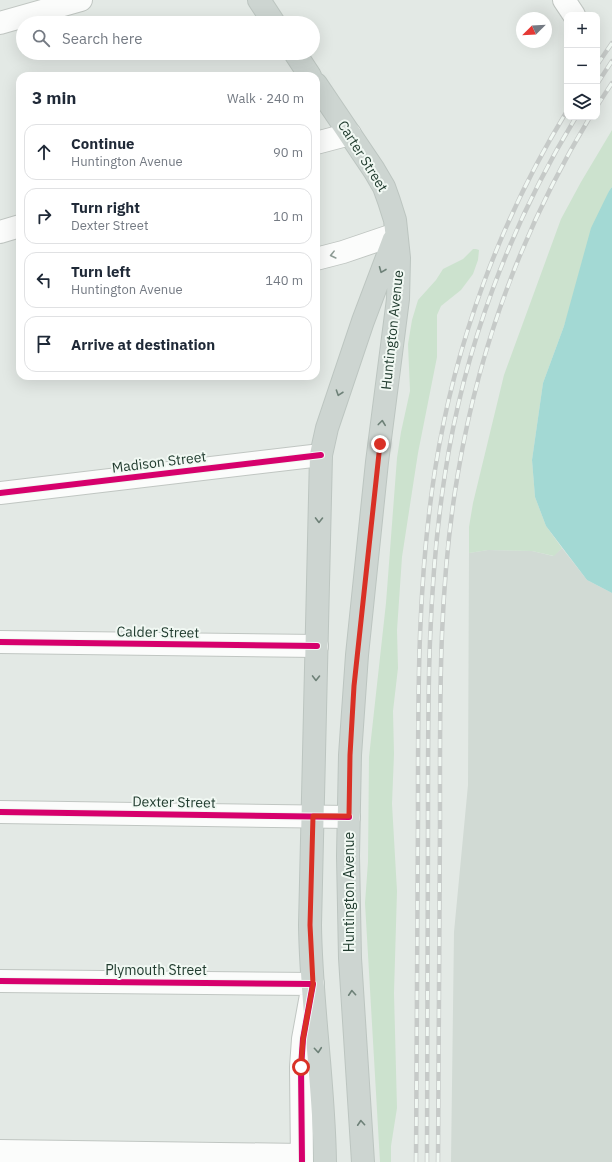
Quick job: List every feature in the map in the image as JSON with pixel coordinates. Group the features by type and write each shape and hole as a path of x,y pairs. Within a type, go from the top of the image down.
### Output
{"main road":[{"path":"258,0 269,16"},
{"path":"300,60 307,72"},
{"name":"Carter Street","path":"320,90 384,187 394,216 396,234"},
{"name":"Huntington Avenue","path":"325,1162 324,1119 310,933 321,455 327,428 362,321 396,234"},
{"name":"Huntington Avenue","path":"363,1162 350,958 348,889 352,721 357,655 377,462 398,299 399,266 396,234"}],"street":[{"path":"25,16 81,0"},
{"path":"564,0 572,12"},
{"path":"0,23 16,18"},
{"path":"320,142 350,134"},
{"path":"320,258 343,252 396,234"},
{"name":"Madison Street","path":"0,494 321,455"},
{"name":"Calder Street","path":"0,642 317,646"},
{"name":"Dexter Street","path":"0,812 349,816"},
{"name":"Plymouth Street","path":"0,981 313,984"},
{"name":"Huntington Avenue","path":"302,1158 300,1090 301,1054 313,984"},
{"path":"0,1151 302,1158"}],"shaded area":[{"path":"562,548 587,580 612,593 612,1162 451,1162 454,932 468,785 469,553 488,550 532,551 553,556"}],"green space":[{"path":"612,130 612,187 609,191 564,326 543,383 532,460 535,497 546,526 562,548 554,556 532,551 488,550 469,553 469,527 473,503 504,375 561,219"},
{"path":"473,249 479,250 478,260 473,274 461,290 441,306 437,315 437,357 418,453 402,557 397,630 398,668 393,711 394,754 392,804 397,891 394,993 397,1108 391,1146 391,1162 380,1162 365,903 368,862 369,757 386,603 397,458 410,391 408,344 412,320 418,300 436,280 443,269 463,259"}],"water":[{"path":"612,187 612,593 587,580 546,526 535,497 532,460 543,383 564,326 591,228"}],"railway":[{"path":"600,61 612,43"},
{"path":"600,79 612,61"},
{"path":"600,101 612,83"},
{"path":"416,1162 418,729 420,642 425,556 435,470 455,376 468,329 483,284 521,195 564,116"},
{"path":"427,1162 428,735 430,648 435,561 445,474 453,427 464,380 477,334 493,289 530,201 552,158 574,120"},
{"path":"438,1162 440,691 444,603 451,516 467,426 478,380 507,289 544,201 566,158 588,120"}],"cycle path":[{"path":"0,493 321,455"},
{"path":"0,642 317,646"},
{"path":"0,812 349,817"},
{"path":"0,981 313,984 303,1039 301,1067 302,1162"}],"route":[{"path":"301,1067 303,1039 313,984 310,925 313,816 349,816 350,755 354,686 380,444"}]}
